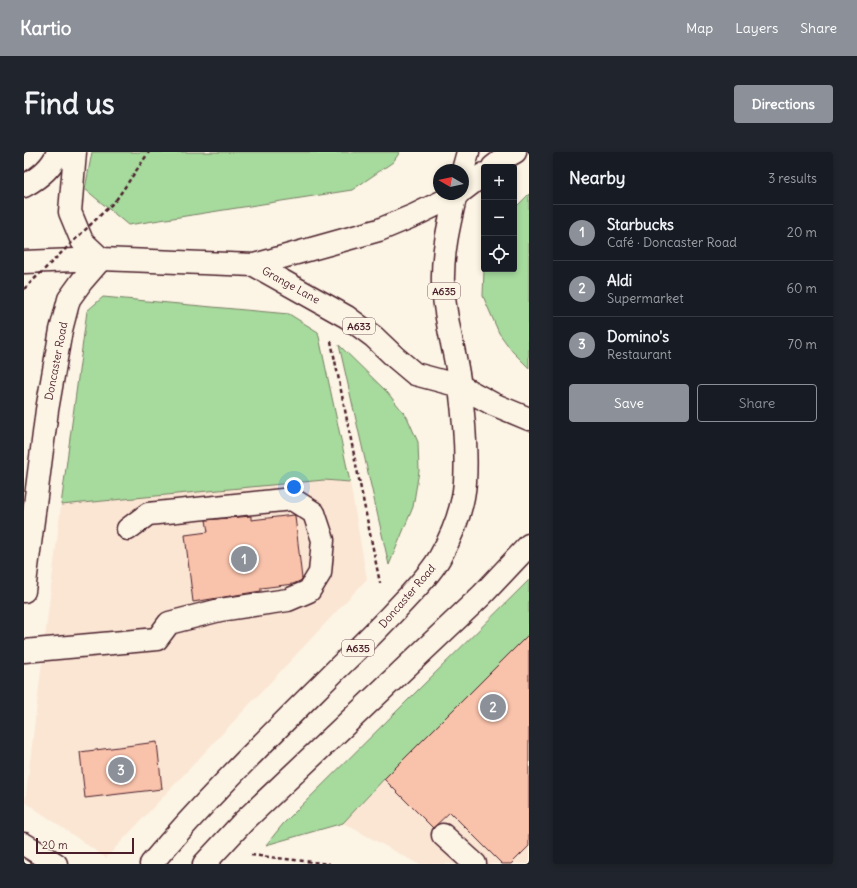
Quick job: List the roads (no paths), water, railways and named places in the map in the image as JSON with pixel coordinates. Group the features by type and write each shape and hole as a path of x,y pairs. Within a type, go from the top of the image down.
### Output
{"main road":[{"path":"24,186 38,179 50,167 58,152"},
{"path":"75,152 70,212 82,241 101,259"},
{"path":"465,164 468,152"},
{"path":"497,164 515,152"},
{"path":"469,186 481,176"},
{"name":"A633","path":"254,265 380,230 445,200"},
{"name":"A635","path":"457,200 444,257 443,286 460,386"},
{"name":"Grange Lane","path":"24,262 101,259 254,265 347,317 374,337 415,374 460,386 493,404 529,419"},
{"name":"Doncaster Road","path":"24,591 47,410 61,330 69,299 101,259"},
{"name":"Doncaster Road","path":"150,864 205,802 388,619 418,586 439,559 454,529 465,483 466,449 460,386"},
{"path":"24,651 157,639 169,623 220,610 288,600 309,591 320,573 323,540 314,513 292,499 148,514 128,529"},
{"path":"210,857 249,817 482,595 529,545"},
{"path":"443,835 475,864"},
{"path":"24,844 56,864"}],"place":[{"name":"Starbucks","path":"244,559"},
{"name":"Aldi","path":"493,707"},
{"name":"Domino's","path":"121,770"}]}
